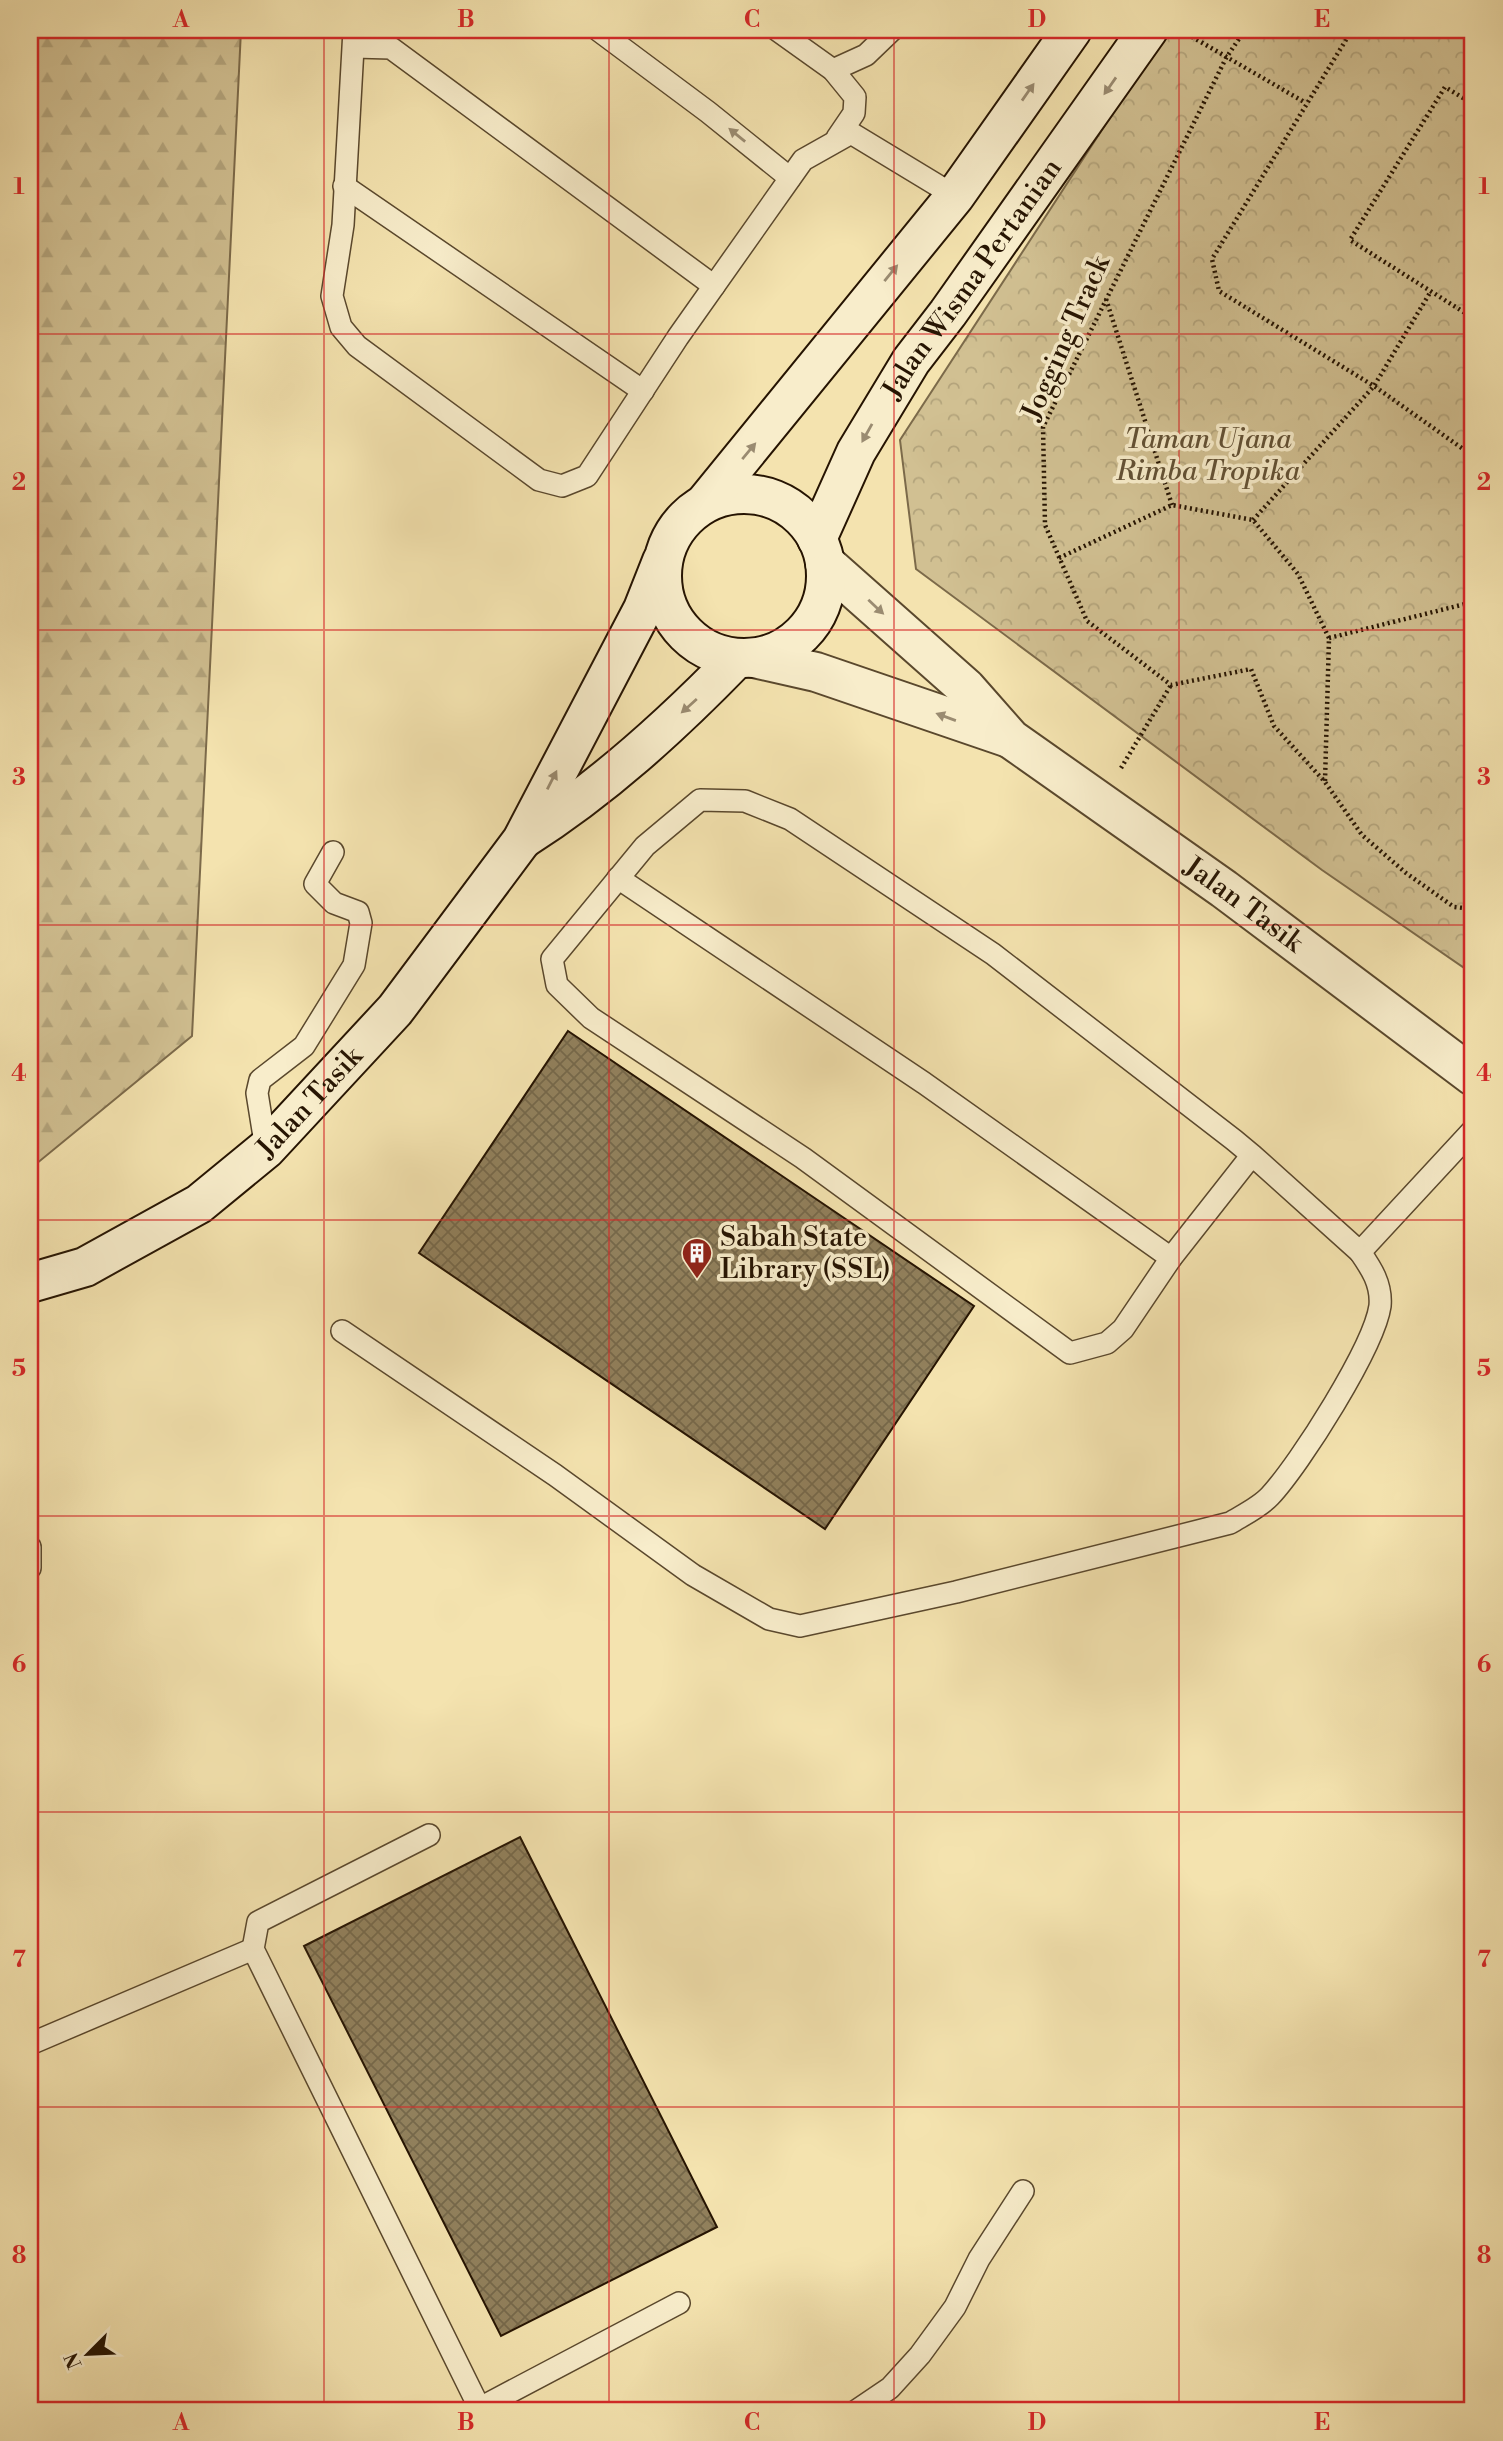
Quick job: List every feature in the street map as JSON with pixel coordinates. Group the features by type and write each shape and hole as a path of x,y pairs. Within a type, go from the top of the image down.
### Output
{"street":[{"path":"705,503 955,196 1072,30"},
{"name":"Jalan Wisma Pertanian","path":"821,551 856,452 911,361 948,313 1148,30"},
{"path":"760,494 793,510 821,551 826,585 821,606 810,626 794,642 776,652 746,658 722,656 695,642 674,620 663,592 662,561 673,533 693,511 705,503 722,496 760,494"},
{"name":"Jalan Tasik","path":"821,551 966,688 1011,739 1224,889 1473,1076"},
{"name":"Jalan Tasik","path":"30,1283 85,1267 199,1204 266,1149 395,1010 522,841 643,609 662,561"},
{"name":"Jalan Tasik","path":"522,841 564,814 746,658 816,672 1011,739"}],"lane":[{"path":"598,30 790,178"},
{"path":"777,30 833,70 855,97 854,113 837,138"},
{"path":"833,70 866,55 892,30"},
{"path":"714,286 391,48 354,38 343,225 332,296 341,327 368,354 540,480 562,486 587,476 714,286 803,160 837,138 851,133 955,196"},
{"path":"344,186 643,391"},
{"path":"342,1331 555,1475 693,1575 769,1619 800,1626 956,1592 1230,1523 1269,1497 1323,1420 1368,1343 1380,1304 1376,1275 1360,1252 1252,1155 993,954 790,819 745,801 700,800 645,846 551,959 556,985 590,1018 803,1158 1070,1353 1107,1343 1123,1329 1171,1258 1252,1155"},
{"path":"266,1149 257,1093 261,1080 304,1046 354,965 361,923 358,912 334,903 315,884 333,852"},
{"path":"618,878 924,1083 1171,1258"},
{"path":"1360,1252 1473,1130"},
{"path":"30,1547 30,1567"},
{"path":"429,1835 258,1922 253,1949 480,2410 679,2303"},
{"path":"30,2044 253,1949"},
{"path":"856,2411 890,2388 920,2355 955,2307 979,2259 1023,2191"}],"path":[{"path":"1181,30 1306,103"},
{"name":"Jogging Track","path":"1171,685 1087,621 1045,525 1043,427 1226,58 1245,30"},
{"path":"1352,30 1212,259 1219,291 1374,386 1473,456"},
{"path":"1473,104 1446,87 1350,240 1473,318"},
{"path":"1253,520 1374,386 1431,291"},
{"path":"1105,298 1172,505"},
{"path":"1059,558 1172,505 1253,520 1298,574 1329,638 1325,782"},
{"path":"1329,638 1473,602"},
{"path":"1099,801 1171,685 1251,669 1274,726 1325,782 1362,835 1405,873 1454,907 1473,909"}],"green space":[{"path":"30,30 241,30 192,1036 30,1169"},
{"name":"Taman Ujana Rimba Tropika","path":"1167,30 1473,30 1473,974 1322,870 916,569 900,440"}],"building":[{"path":"609,30 636,30 626,43"},
{"name":"Sabah State Library (SSL)","path":"568,1031 974,1306 825,1529 419,1253"},
{"path":"520,1837 717,2227 501,2336 304,1946"}],"place":[{"name":"Sabah State Library (SSL)","path":"697,1280"}]}
